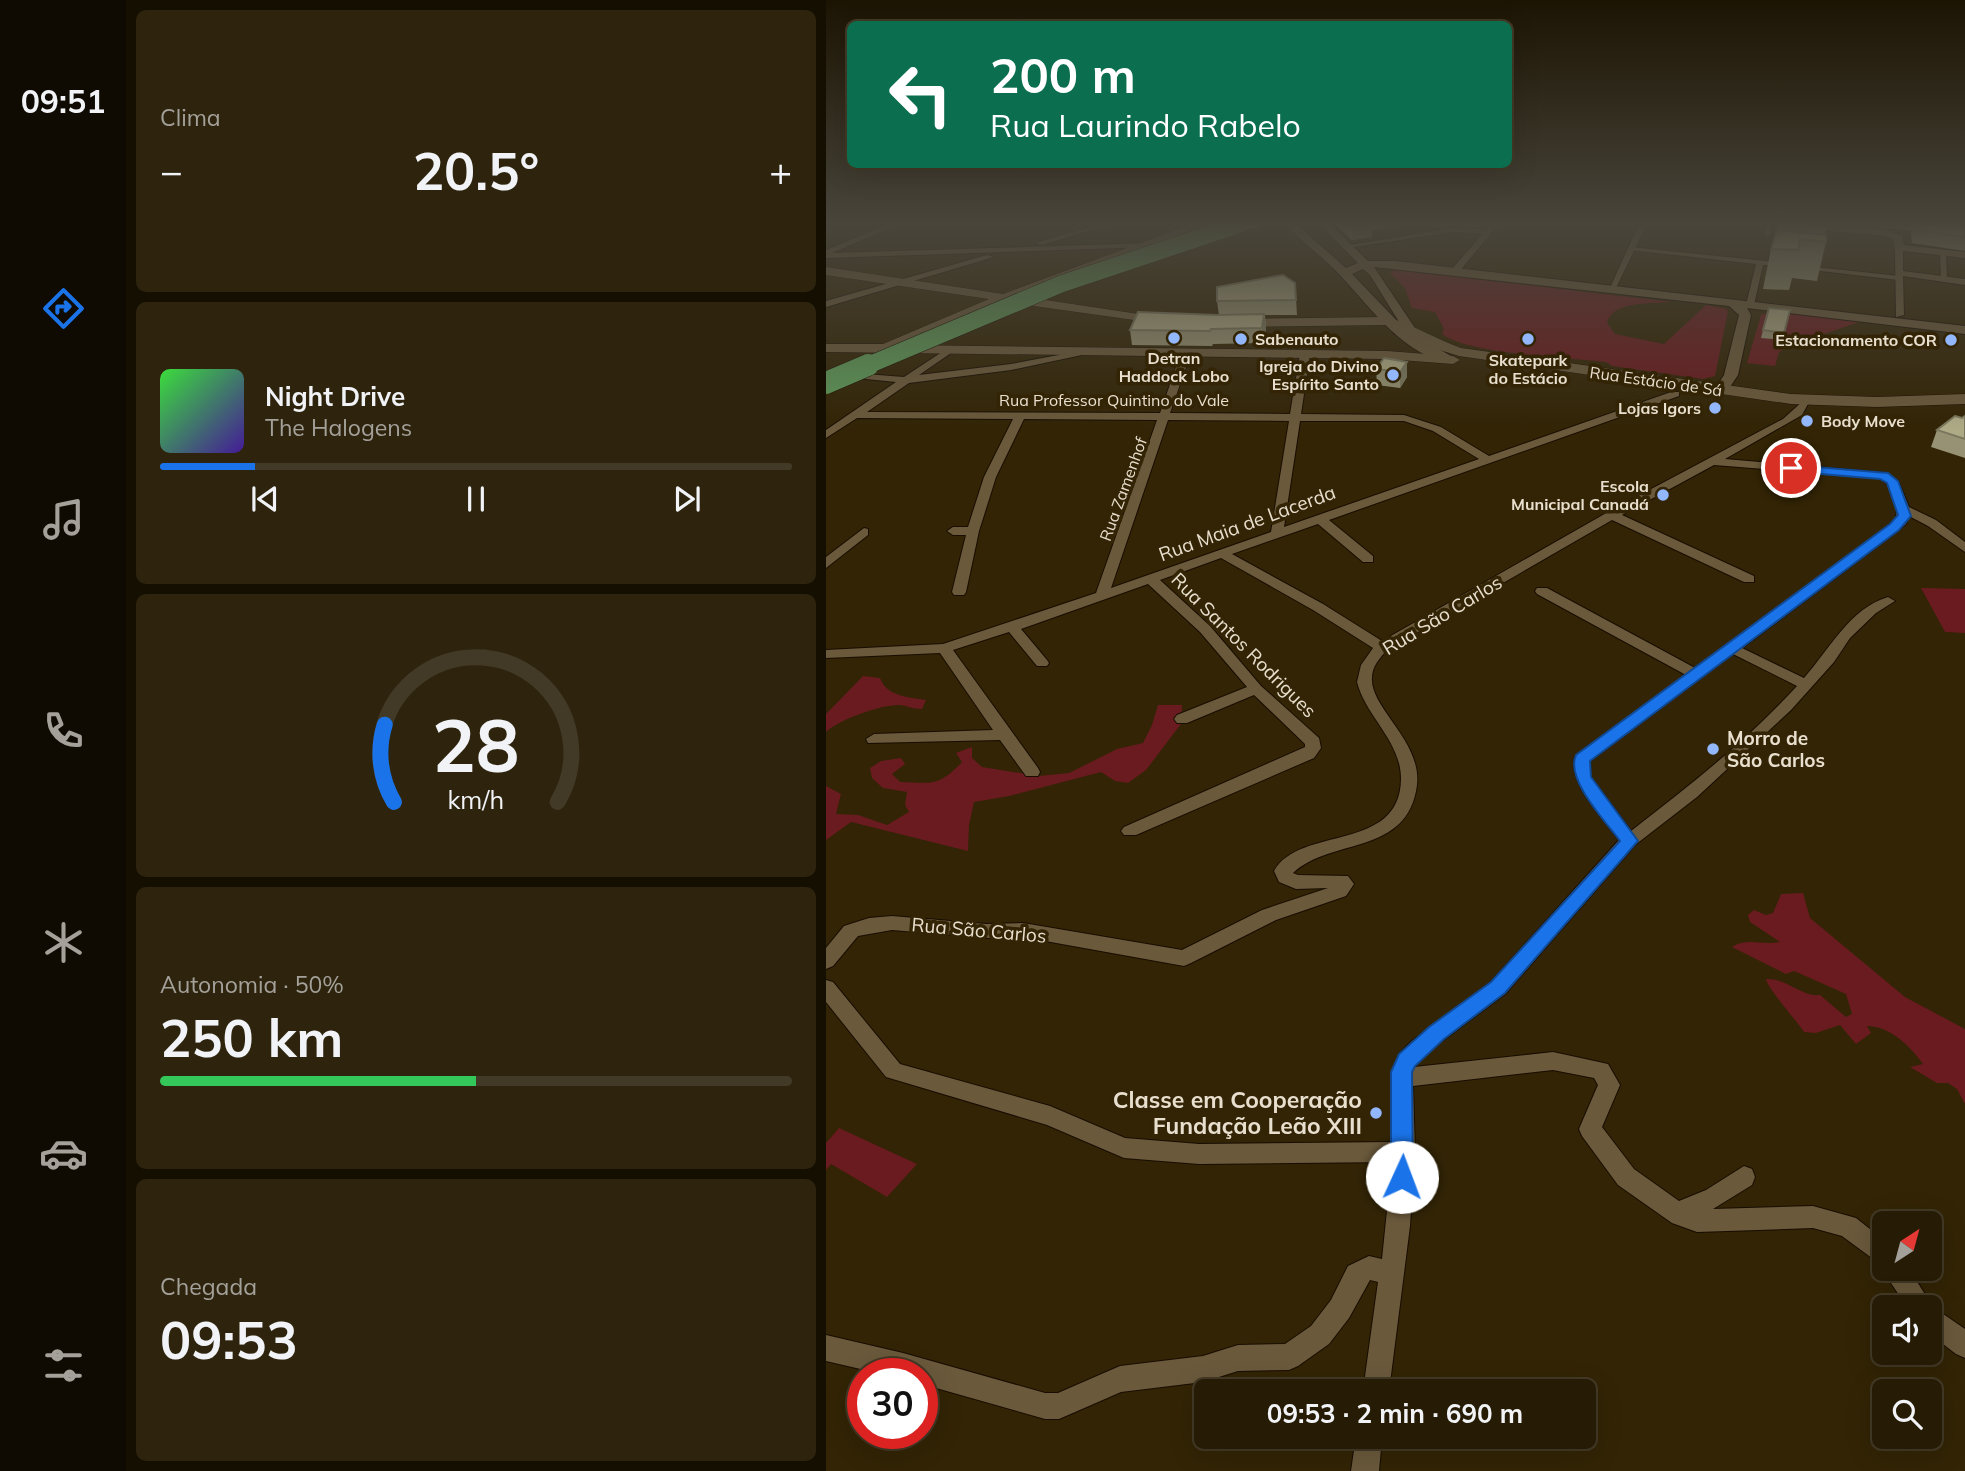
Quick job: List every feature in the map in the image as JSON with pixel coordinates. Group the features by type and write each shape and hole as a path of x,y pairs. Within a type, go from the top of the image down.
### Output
{"highway":[{"path":"826,374 1027,293"},
{"path":"826,385 1040,293"}],"main road":[{"path":"970,293 1110,316 1177,323"},
{"path":"826,374 1017,293"},
{"path":"826,385 856,375 1050,293"},
{"path":"1359,320 1375,310"},
{"name":"Rua Estácio de Sá","path":"1220,323 1386,321 1409,328 1432,343 1459,352 1714,389 1827,401 1936,400"},
{"path":"826,348 1091,352"},
{"name":"Rua Estácio de Sá","path":"1091,352 1306,354 1446,359 1675,394 1758,402 1803,404 1827,401"},
{"path":"1731,375 1740,386 1758,394"},
{"path":"1588,380 1699,392 1714,389"},
{"path":"1936,400 1965,401"}],"street":[{"path":"826,304 865,293"},
{"path":"1361,293 1386,321 1415,345 1446,359"},
{"path":"1388,293 1409,328"},
{"path":"1649,293 1732,303 1748,310 1767,307 1965,330"},
{"path":"1714,389 1725,384 1731,375 1752,293"},
{"path":"1899,293 1899,315"},
{"path":"1877,320 1888,320 1899,315"},
{"path":"1899,315 1917,324"},
{"path":"826,435 948,351"},
{"path":"856,375 906,380 1011,367 1091,352"},
{"name":"Rua Zamenhof","path":"1102,594 1186,353"},
{"path":"1276,532 1293,417 1306,354"},
{"name":"Rua Maia de Lacerda","path":"826,654 944,648 1012,627 1675,394"},
{"name":"Rua São Carlos","path":"826,961 851,931 869,925 892,923 986,931 1023,930 1184,958 1269,915 1340,891 1345,884 1342,881 1296,882 1285,877 1283,871 1296,860 1387,825 1396,815 1409,787 1408,758 1369,694 1364,679 1370,662 1382,647 1612,515 1787,421 1798,413 1803,404"},
{"name":"Rua Professor Quintino do Vale","path":"857,415 1405,418 1422,421 1486,459"},
{"path":"959,592 973,531 990,477 1021,415"},
{"path":"1629,841 1583,778 1582,759 1902,521 1904,509 1892,481 1883,475 1709,461"},
{"path":"1904,509 1932,523 1965,548"},
{"path":"1612,515 1749,579"},
{"path":"1319,517 1367,559"},
{"path":"953,531 973,531"},
{"path":"826,564 864,532"},
{"path":"1222,553 1382,647"},
{"name":"Rua Santos Rodrigues","path":"1130,831 1308,754 1313,748 1312,742 1256,689 1205,629 1150,578"},
{"path":"1542,591 1696,674"},
{"path":"1378,1379 1398,1226 1404,1152 1402,1078 1406,1060 1498,988 1629,841 1691,793 1778,715 1807,685 1844,635 1871,610 1888,601"},
{"path":"1012,627 1042,663"},
{"path":"944,648 1032,772"},
{"path":"1731,648 1807,685"},
{"path":"1182,719 1256,689"},
{"path":"874,739 1004,735"},
{"path":"826,988 893,1071 1050,1116 1124,1148 1150,1153 1199,1154 1404,1152"},
{"path":"1402,1078 1553,1061 1601,1070 1605,1073 1609,1085 1590,1129 1626,1177 1678,1212 1698,1221 1814,1217 1848,1226 1872,1245"},
{"path":"1678,1212 1714,1198 1744,1177"},
{"path":"826,1348 903,1366 1045,1406 1059,1406 1120,1379 1203,1369 1238,1358 1289,1357 1320,1335 1340,1309 1357,1275 1363,1270 1369,1268 1392,1274"},
{"path":"1942,1327 1965,1345"},
{"path":"1365,1471 1368,1449"}],"shaded area":[{"path":"1407,293 1591,293 1672,302 1625,307 1610,316 1607,323 1615,334 1664,344 1706,305 1728,311 1715,376 1703,379 1612,366 1606,362 1475,347 1442,334 1444,329 1435,312 1412,308"},
{"path":"1777,311 1859,322 1789,346 1779,352 1775,366 1747,363 1761,315"},
{"path":"1921,588 1965,589 1965,633 1945,632"},
{"path":"863,676 880,678 893,693 926,700 922,709 900,705 883,707 850,718 826,732 826,714"},
{"path":"1158,705 1182,705 1181,724 1146,770 1128,783 1115,781 1101,772 1009,796 974,802 969,825 968,851 851,822 826,840 826,786 841,794 836,814 858,815 887,825 909,812 905,805 907,792 883,788 872,778 870,768 881,761 901,758 905,764 892,774 900,782 934,782 947,776 962,762 956,753 972,747 972,758 982,767 1039,776 1069,773 1117,749 1143,743"},
{"path":"1803,893 1810,918 1905,997 1965,1029 1965,1104 1957,1089 1948,1083 1937,1083 1910,1067 1923,1064 1906,1044 1884,1029 1867,1026 1871,1033 1856,1044 1840,1025 1816,1033 1804,1032 1771,990 1766,979 1781,981 1806,993 1820,995 1846,1017 1852,1014 1846,994 1794,971 1786,974 1732,947 1749,942 1780,942 1750,922 1748,915 1754,910 1766,915 1773,913 1781,894"},
{"path":"839,1128 917,1164 887,1197 831,1164 826,1170 826,1143"}],"building":[{"path":"1217,293 1296,293 1296,300 1217,301"},
{"path":"1769,308 1790,310 1784,333 1763,330"},
{"path":"1138,312 1264,314 1262,328 1210,331 1130,330"},
{"path":"1384,358 1407,362 1400,372 1376,369"},
{"path":"1955,416 1965,416 1965,439 1937,430"}],"place":[{"name":"Detran Haddock Lobo","path":"1174,338"},
{"name":"Sabenauto","path":"1241,339"},
{"name":"Skatepark do Estácio","path":"1528,339"},
{"name":"Estacionamento COR","path":"1951,340"},
{"name":"Igreja do Divino Espírito Santo","path":"1393,375"},
{"name":"Lojas Igors","path":"1715,408"},
{"name":"Body Move","path":"1807,421"},
{"name":"Escola Municipal Canadá","path":"1663,495"},
{"name":"Morro de São Carlos","path":"1713,749"},
{"name":"Classe em Cooperação Fundação Leão XIII","path":"1376,1113"}],"route":[{"path":"1402,1177 1402,1072 1406,1060 1436,1033 1498,988 1629,841 1583,778 1582,759 1602,741 1895,527 1905,516 1892,481 1883,475 1791,468"}]}
